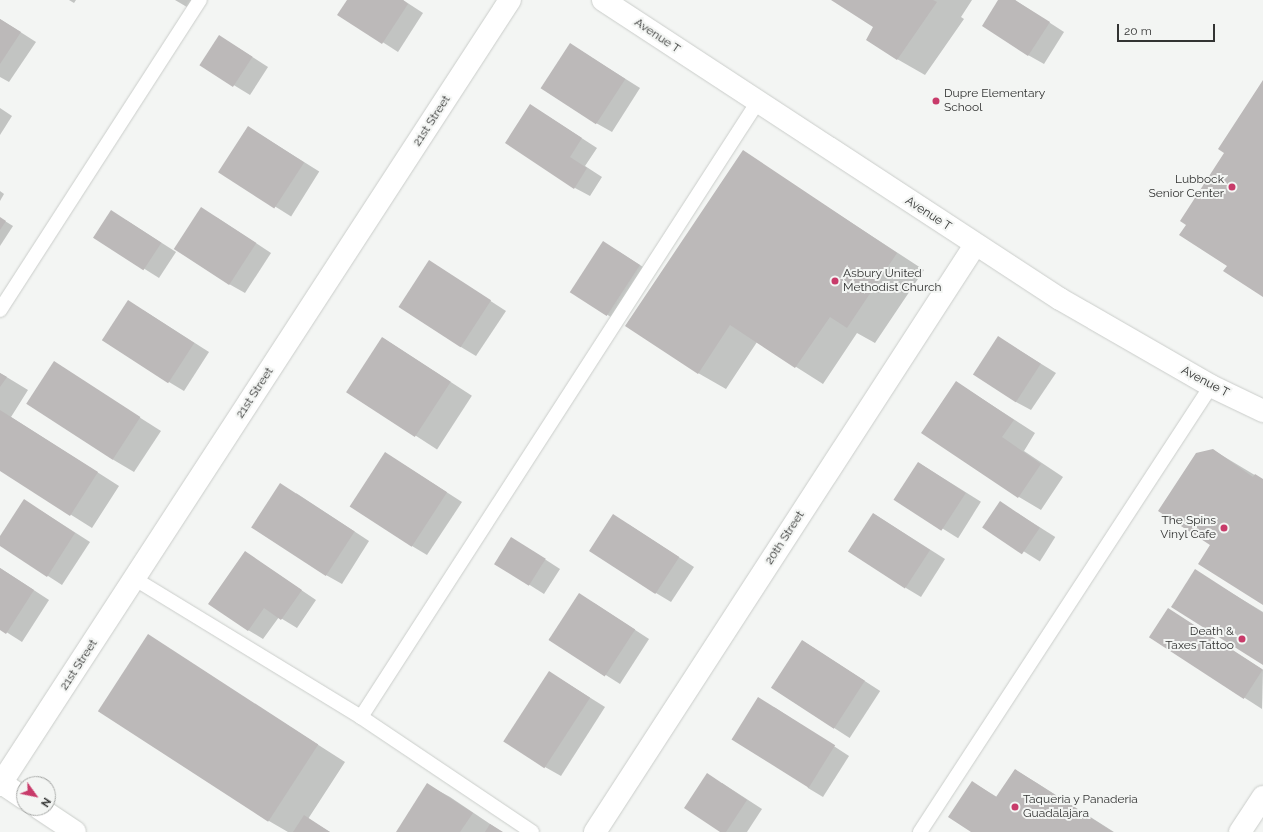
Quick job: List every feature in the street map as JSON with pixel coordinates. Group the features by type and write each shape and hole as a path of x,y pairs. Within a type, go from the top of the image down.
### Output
{"street":[{"name":"21st Street","path":"0,784 135,579 510,0"},
{"name":"Avenue T","path":"603,0 757,103 975,245 1211,386 1263,411"},
{"name":"20th Street","path":"594,832 975,245"},
{"path":"0,784 16,793"},
{"path":"1240,832 1263,797"},
{"path":"51,816 75,832"}],"lane":[{"path":"0,310 200,0"},
{"path":"361,717 757,103"},
{"path":"920,832 1211,386"},
{"path":"135,579 361,717 532,832"}],"building":[{"path":"347,0 403,0 408,4 382,44 337,15"},
{"path":"831,0 933,0 937,2 897,60 866,40 873,27"},
{"path":"998,0 1015,0 1050,22 1028,56 982,26"},
{"path":"0,19 21,32 0,64"},
{"path":"219,35 253,57 233,87 199,65"},
{"path":"570,43 625,79 596,124 541,88"},
{"name":"Lubbock Senior Center","path":"1263,80 1263,297 1223,271 1227,266 1179,235 1186,225 1180,221 1224,153 1218,149"},
{"path":"530,104 582,138 570,157 587,168 574,189 505,143"},
{"path":"248,126 304,162 274,209 218,172"},
{"path":"743,150 897,253 847,328 830,317 795,368 730,325 698,374 625,326"},
{"path":"201,207 256,243 229,285 174,249"},
{"path":"111,210 161,243 143,270 93,238"},
{"path":"0,217 6,221 0,230"},
{"path":"603,241 640,265 607,316 570,292"},
{"path":"429,260 491,300 461,347 399,307"},
{"path":"128,300 194,343 168,383 102,340"},
{"path":"998,336 1041,364 1016,402 973,375"},
{"path":"382,337 451,382 415,437 346,392"},
{"path":"54,361 140,417 113,460 26,404"},
{"path":"0,373 7,377 0,387"},
{"path":"956,381 1014,420 1002,437 1041,464 1018,498 921,433"},
{"path":"0,410 98,472 70,516 0,471"},
{"name":"The Spins Vinyl Cafe","path":"1213,449 1253,477 1255,474 1263,479 1263,605 1198,564 1210,545 1158,511 1196,453"},
{"path":"385,452 447,492 412,547 350,507"},
{"path":"918,462 966,493 941,531 893,500"},
{"path":"280,483 355,531 326,576 251,527"},
{"path":"24,499 75,533 47,577 0,546 0,536"},
{"path":"1000,501 1040,528 1022,554 982,528"},
{"path":"873,513 930,550 905,589 848,552"},
{"path":"613,514 679,557 655,594 589,551"},
{"path":"511,537 546,559 529,586 494,564"},
{"path":"245,551 302,590 281,620 264,608 248,631 208,604"},
{"path":"0,568 34,590 6,634 0,630"},
{"name":"Death & Taxes Tattoo","path":"1195,569 1263,613 1263,665 1171,607"},
{"path":"579,593 635,629 605,676 549,640"},
{"path":"1168,608 1263,670 1244,699 1149,637"},
{"path":"148,634 318,745 268,822 98,711"},
{"path":"802,640 865,681 834,729 771,688"},
{"path":"549,671 590,698 544,768 503,741"},
{"path":"758,697 835,745 809,788 732,739"},
{"name":"Taqueria y Panaderia Guadalajara","path":"1015,769 1113,832 971,832 948,817 972,781 996,797"},
{"path":"707,773 747,800 726,832 720,832 684,808"},
{"path":"427,783 473,813 460,832 396,832"},
{"path":"304,815 330,832 293,832"},
{"path":"490,824 503,832 485,832"}],"place":[{"name":"Dupre Elementary School","path":"936,101"},
{"name":"Lubbock Senior Center","path":"1232,187"},
{"name":"Asbury United Methodist Church","path":"835,281"},
{"name":"The Spins Vinyl Cafe","path":"1224,528"},
{"name":"Death & Taxes Tattoo","path":"1242,639"},
{"name":"Taqueria y Panaderia Guadalajara","path":"1015,807"}]}
